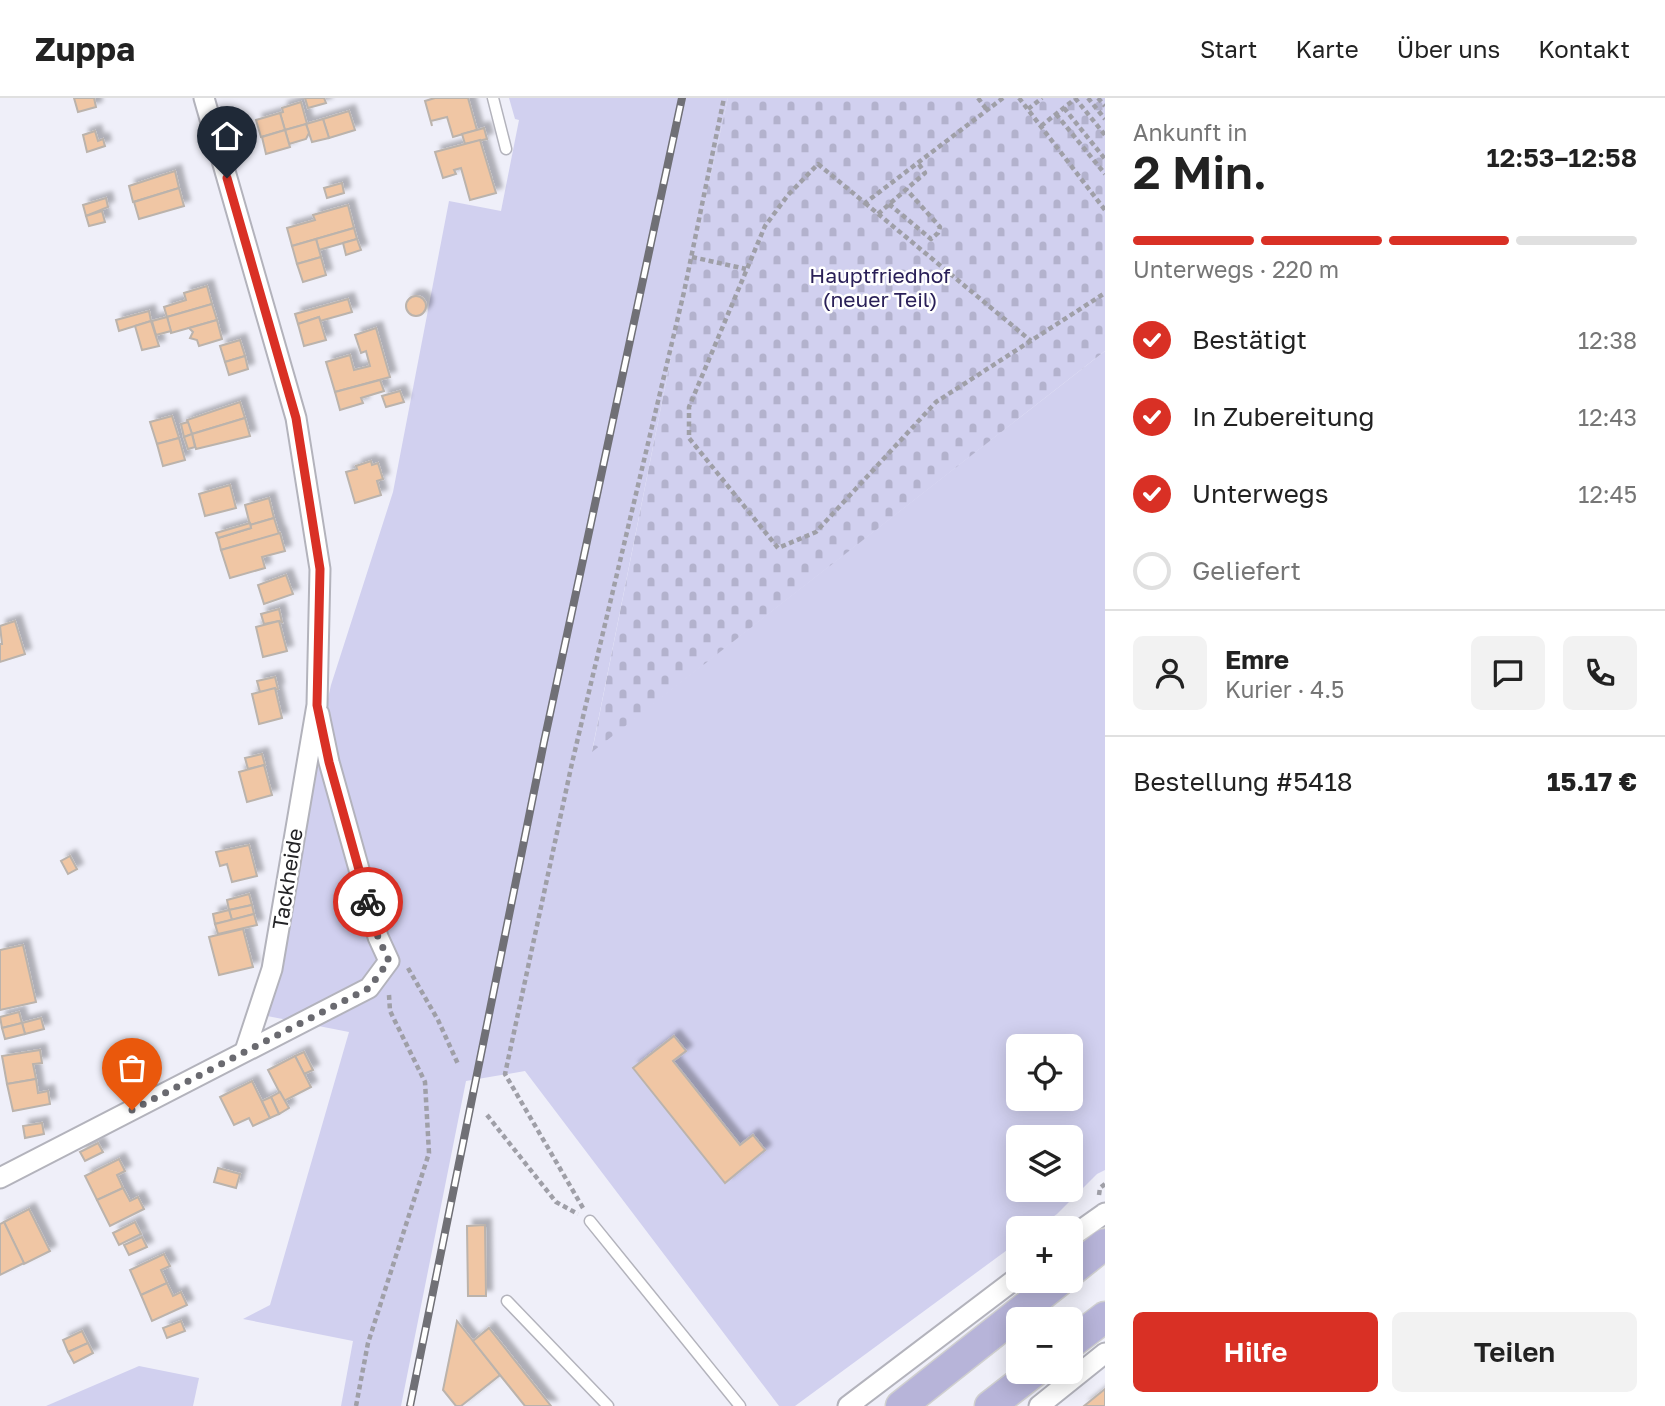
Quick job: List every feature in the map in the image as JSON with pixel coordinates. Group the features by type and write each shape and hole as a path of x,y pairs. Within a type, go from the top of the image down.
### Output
{"main road":[{"path":"1083,1261 1105,1244"},
{"path":"901,1406 1044,1293"},
{"path":"1083,1334 1105,1317"},
{"path":"990,1406 1018,1384"}],"street":[{"name":"Tackheide","path":"204,98 296,418 320,569 317,705 272,969 245,1051"},
{"name":"Tackheide","path":"317,705 329,762 378,937 389,961"},
{"path":"0,1178 369,988 389,961"},
{"path":"1083,1229 1105,1213"},
{"path":"848,1406 1006,1286"},
{"path":"1039,1406 1105,1353"}],"lane":[{"path":"493,98 506,149"},
{"path":"590,1221 740,1406"},
{"path":"507,1301 608,1406"}],"path":[{"path":"590,1221 505,1074 572,763 692,257 724,98"},
{"path":"978,98 987,110"},
{"path":"865,204 1003,98"},
{"path":"1019,98 1105,210"},
{"path":"1028,110 1042,98"},
{"path":"1041,127 1076,98 1105,135"},
{"path":"1088,98 1105,119"},
{"path":"1098,98 1105,106"},
{"path":"1064,108 1105,159"},
{"path":"1056,114 1105,174"},
{"path":"878,214 925,173 918,163"},
{"path":"1031,341 818,164 788,195 765,226 689,407 689,438 778,548 816,532 936,402 1031,341 1105,293"},
{"path":"889,204 931,239 938,233 940,227 906,189"},
{"path":"692,257 746,269"},
{"path":"356,1406 368,1343 429,1153 425,1082 390,1012 389,961 399,951 438,1020 458,1064"},
{"path":"487,1115 556,1202 590,1221"}],"green space":[{"path":"509,98 728,98 684,292 592,751 1105,351 1105,1170 1083,1188 1083,1125 1006,1125 1006,1202 1069,1202 1054,1216 1006,1216 1006,1251 795,1406 779,1406 525,1071 466,1081 401,1406 341,1406 353,1341 243,1319 270,1305 349,1032 257,1014 331,685 393,492 449,201 501,211 519,120 515,119","holes":["674,1036 686,1051 673,1061 740,1145 753,1135 765,1150 725,1182 633,1069"]},
{"name":"Hauptfriedhof (neuer Teil)","path":"728,98 1105,98 1105,351 592,752 684,292"},
{"path":"139,1366 199,1378 193,1406 46,1406"}],"building":[{"path":"74,98 94,98 96,107 78,112"},
{"path":"305,98 324,98 326,103 308,108"},
{"path":"435,98 468,98 477,130 453,137 447,117 431,121 432,126 425,101"},
{"path":"301,102 307,124 285,130 280,113 283,112 282,108"},
{"path":"349,111 355,130 329,138 323,119"},
{"path":"280,113 285,130 261,137 256,120"},
{"path":"323,119 329,138 312,142 306,124"},
{"path":"306,124 309,133 306,139 289,144 285,130"},
{"path":"484,128 487,139 465,144 462,134"},
{"path":"285,130 290,147 266,154 262,137"},
{"path":"95,131 98,141 103,139 105,146 87,152 83,135"},
{"path":"480,140 496,193 470,200 461,168 454,170 456,174 443,178 435,152"},
{"path":"175,171 179,188 133,202 129,186"},
{"path":"342,183 344,193 327,198 324,188"},
{"path":"179,188 184,206 139,219 134,202"},
{"path":"106,198 108,207 86,216 83,205"},
{"path":"348,205 354,228 292,246 287,228 315,220 313,215"},
{"path":"102,211 105,222 89,226 86,216"},
{"path":"354,228 357,239 319,250 316,239"},
{"path":"316,239 321,257 297,264 292,246"},
{"path":"357,239 361,250 346,255 343,243"},
{"path":"321,257 326,275 303,282 297,264"},
{"path":"207,286 212,304 167,317 164,307 186,300 184,293"},
{"path":"416,296 423,299 426,306 423,313 416,316 409,313 406,306 409,299"},
{"path":"348,299 352,312 320,321 319,317 298,324 295,314"},
{"path":"212,304 217,320 171,333 167,317"},
{"path":"149,311 151,321 119,331 116,320"},
{"path":"167,317 171,331 156,335 152,321"},
{"path":"319,317 326,340 304,346 298,324"},
{"path":"217,320 222,339 199,346 197,340 190,338 193,332 189,328"},
{"path":"151,321 159,346 142,350 135,326"},
{"path":"376,328 390,377 335,392 326,362 350,355 354,370 370,366 366,351 361,353 355,335"},
{"path":"240,340 245,356 225,362 220,346"},
{"path":"245,356 248,369 229,375 225,362"},
{"path":"380,380 384,391 361,398 363,403 340,410 335,392"},
{"path":"400,391 404,402 386,407 382,396"},
{"path":"240,402 245,418 192,434 187,420"},
{"path":"172,416 179,438 157,444 150,422"},
{"path":"245,418 250,436 196,449 192,434"},
{"path":"188,422 192,434 184,437 181,424"},
{"path":"192,434 195,447 188,449 184,437"},
{"path":"179,438 185,460 163,466 157,444"},
{"path":"371,461 372,465 378,463 383,479 377,481 381,495 355,503 346,472"},
{"path":"230,485 236,508 205,516 199,494"},
{"path":"269,498 274,518 250,525 245,505"},
{"path":"274,518 279,534 221,550 218,538"},
{"path":"250,523 251,528 218,538 216,533"},
{"path":"280,533 285,551 262,557 265,568 230,578 221,550"},
{"path":"286,575 293,594 264,604 258,585"},
{"path":"279,609 282,622 264,624 261,614"},
{"path":"15,621 25,654 0,662 0,626"},
{"path":"279,621 287,651 263,657 256,627"},
{"path":"275,677 278,689 260,692 257,681"},
{"path":"275,688 282,718 259,724 252,694"},
{"path":"262,754 265,765 248,769 245,758"},
{"path":"264,765 272,795 247,802 239,772"},
{"path":"249,845 257,876 232,882 227,864 220,866 216,852"},
{"path":"70,856 77,869 68,874 61,861"},
{"path":"249,894 252,905 229,910 227,900"},
{"path":"252,905 254,914 232,920 229,910"},
{"path":"229,910 232,920 215,924 213,914"},
{"path":"254,914 257,925 218,934 215,924"},
{"path":"243,929 253,967 219,975 209,937"},
{"path":"23,945 36,1002 0,1010 0,950"},
{"path":"19,1012 22,1023 2,1028 0,1017"},
{"path":"41,1018 44,1029 25,1034 22,1023"},
{"path":"22,1023 25,1034 5,1039 2,1028"},
{"path":"674,1036 686,1051 673,1061 740,1145 753,1135 765,1150 725,1183 633,1068"},
{"path":"40,1050 42,1063 33,1064 36,1079 7,1084 2,1056"},
{"path":"304,1052 313,1070 304,1074 295,1056"},
{"path":"295,1056 311,1087 284,1101 268,1070"},
{"path":"36,1079 38,1093 48,1091 50,1104 13,1111 7,1084"},
{"path":"252,1081 270,1118 253,1126 249,1118 234,1125 220,1097"},
{"path":"280,1092 289,1108 279,1114 271,1097"},
{"path":"271,1097 279,1114 270,1118 262,1101"},
{"path":"42,1123 44,1134 25,1138 23,1126"},
{"path":"98,1143 103,1152 85,1161 80,1152"},
{"path":"119,1159 125,1171 117,1175 123,1188 97,1200 85,1176"},
{"path":"218,1168 240,1174 236,1188 214,1182"},
{"path":"123,1188 130,1201 138,1197 144,1209 110,1226 97,1200"},
{"path":"29,1209 50,1251 24,1264 4,1222"},
{"path":"4,1222 24,1263 0,1275 0,1224"},
{"path":"135,1222 141,1234 119,1245 113,1233"},
{"path":"485,1225 486,1296 468,1296 467,1226"},
{"path":"142,1237 147,1247 129,1255 124,1245"},
{"path":"164,1254 170,1266 161,1270 167,1283 141,1295 130,1270"},
{"path":"167,1283 173,1296 181,1292 187,1305 152,1321 141,1295"},
{"path":"181,1321 185,1331 167,1338 163,1328"},
{"path":"457,1321 500,1375 461,1406 456,1406 443,1390"},
{"path":"489,1328 551,1406 525,1406 500,1375 473,1341"},
{"path":"82,1331 88,1343 68,1352 63,1340"},
{"path":"88,1343 93,1353 74,1363 68,1352"},
{"path":"1105,1389 1105,1406 1084,1406"}],"railway":[{"path":"410,1406 544,742 682,98"}],"way so far":[{"path":"132,1110 369,988 389,961 378,937 368,902"}],"route":[{"path":"227,178 296,418 320,569 317,705 329,762 368,902"}]}
